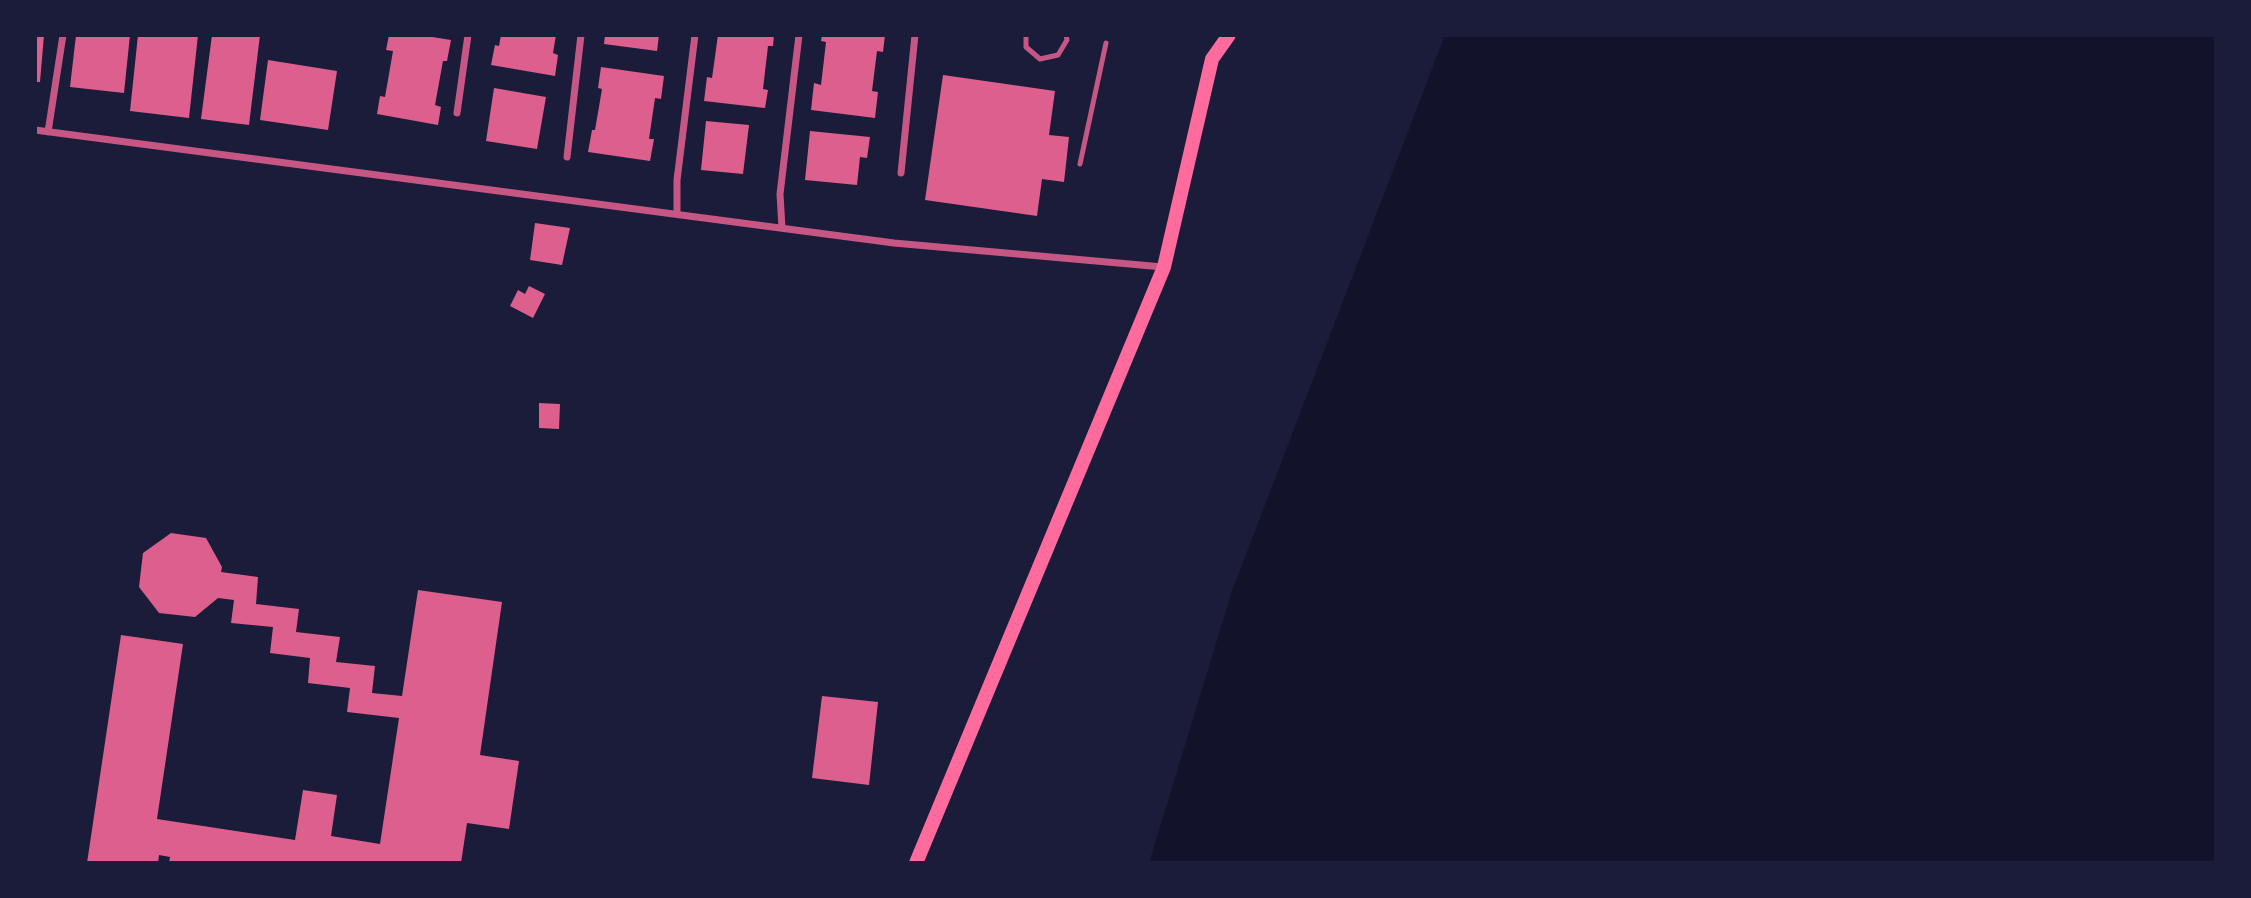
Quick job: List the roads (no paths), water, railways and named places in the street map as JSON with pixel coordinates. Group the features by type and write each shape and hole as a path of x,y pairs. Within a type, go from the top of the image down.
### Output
{"main road":[{"path":"916,863 1164,267 1212,59 1228,35"}],"street":[{"path":"48,132 63,35"},
{"path":"457,113 468,35"},
{"path":"566,157 581,35"},
{"path":"677,214 677,180 695,35"},
{"path":"782,228 780,194 799,35"},
{"path":"901,173 915,35"},
{"path":"35,130 894,243 1164,267"}],"lane":[{"path":"1026,35 1026,47 1040,59 1058,55 1067,40 1066,35"},
{"path":"1080,164 1106,43"}]}
